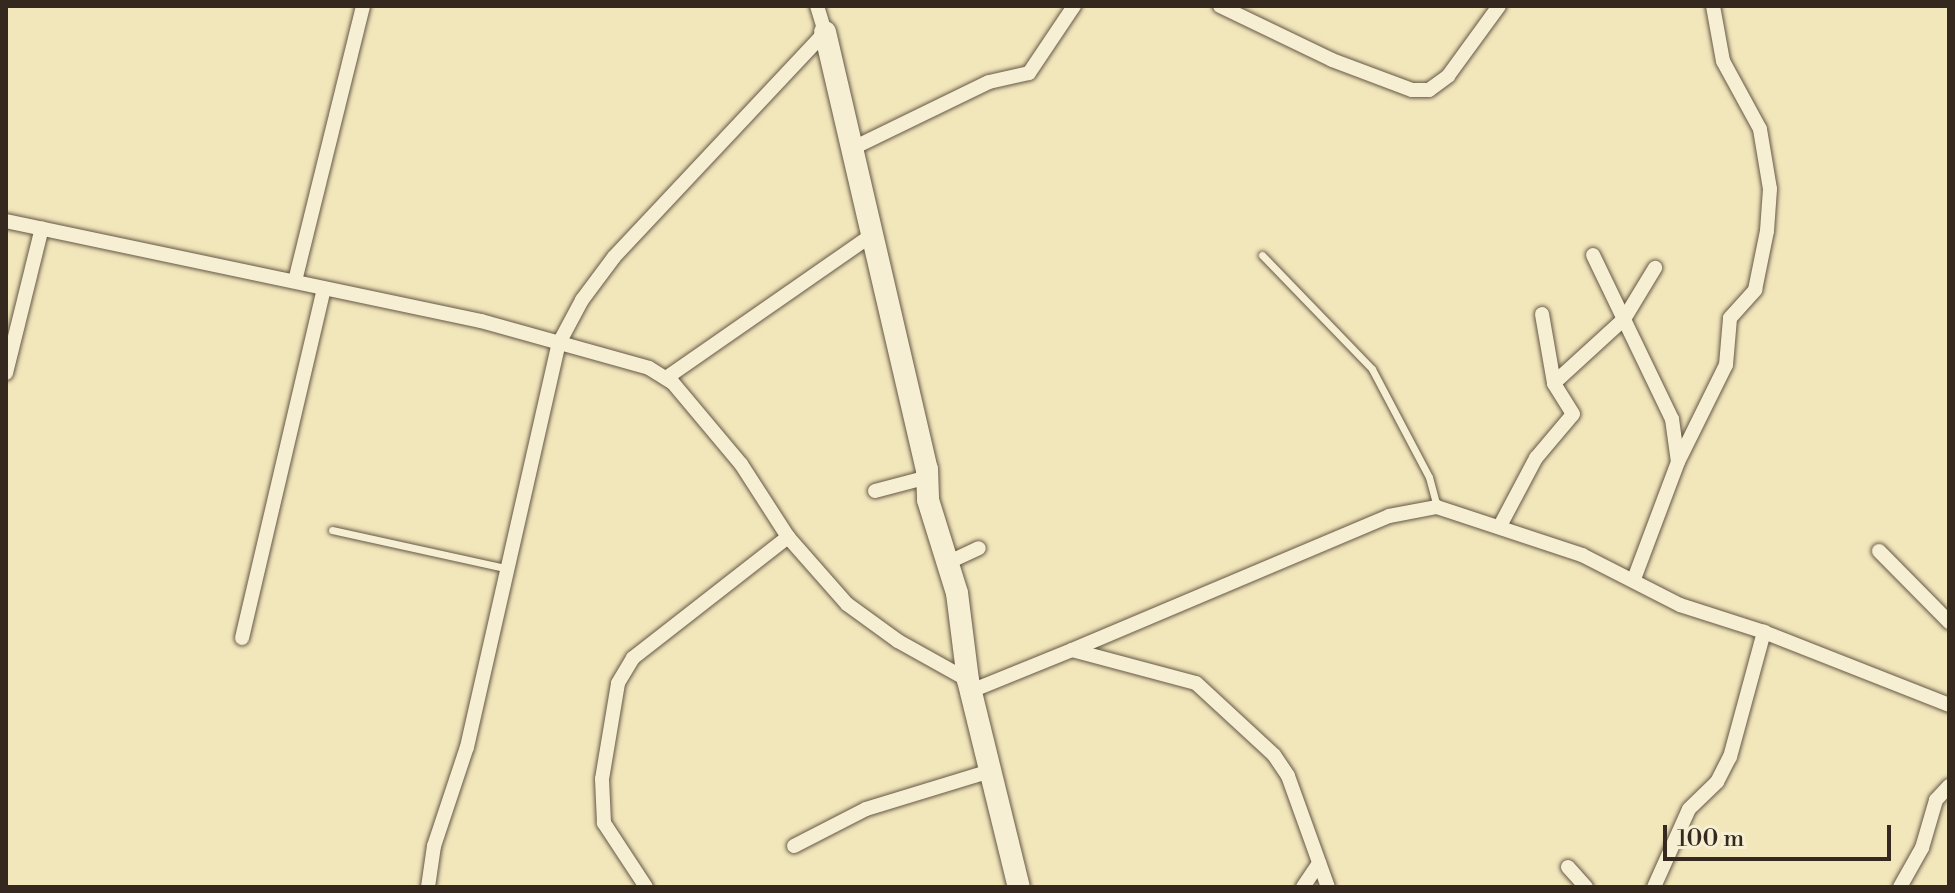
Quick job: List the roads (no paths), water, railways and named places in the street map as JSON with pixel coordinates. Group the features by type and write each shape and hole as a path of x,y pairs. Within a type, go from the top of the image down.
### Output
{"street":[{"path":"295,281 363,6"},
{"path":"817,6 873,234 928,477 928,500 947,563 970,686 1019,887"},
{"path":"851,149 989,82 1029,73 1074,6"},
{"path":"1220,6 1332,60 1412,90 1429,90 1448,76 1499,6"},
{"path":"1634,579 1678,462 1726,365 1730,318 1755,290 1767,231 1770,189 1760,129 1723,61 1713,6"},
{"path":"428,887 434,846 467,747 505,568 558,345 582,300 614,257 825,32"},
{"path":"6,221 481,321 649,368 666,378 741,464 788,537 847,604 898,641 970,686"},
{"path":"6,373 42,228"},
{"path":"666,378 873,234"},
{"path":"1593,255 1672,419 1678,462"},
{"path":"1554,383 1624,319 1655,268"},
{"path":"242,638 324,288"},
{"path":"1501,524 1536,458 1573,414 1554,383 1542,314"},
{"path":"875,491 928,477"},
{"path":"970,686 1072,650 1389,516 1437,507 1501,524 1634,579 1680,605 1764,632 1949,705"},
{"path":"646,887 604,823 602,779 618,683 633,658 788,537"},
{"path":"947,563 979,548"},
{"path":"1879,551 1949,622"},
{"path":"1654,887 1689,809 1717,782 1730,757 1764,632"},
{"path":"1072,650 1196,683 1274,755 1288,776 1328,887"},
{"path":"794,846 866,809 990,771"},
{"path":"1900,887 1922,848 1936,800 1949,786"},
{"path":"1303,887 1319,863"},
{"path":"1568,867 1586,887"}],"lane":[{"path":"1262,255 1372,369 1429,477 1437,507"},
{"path":"332,530 505,568"}]}
